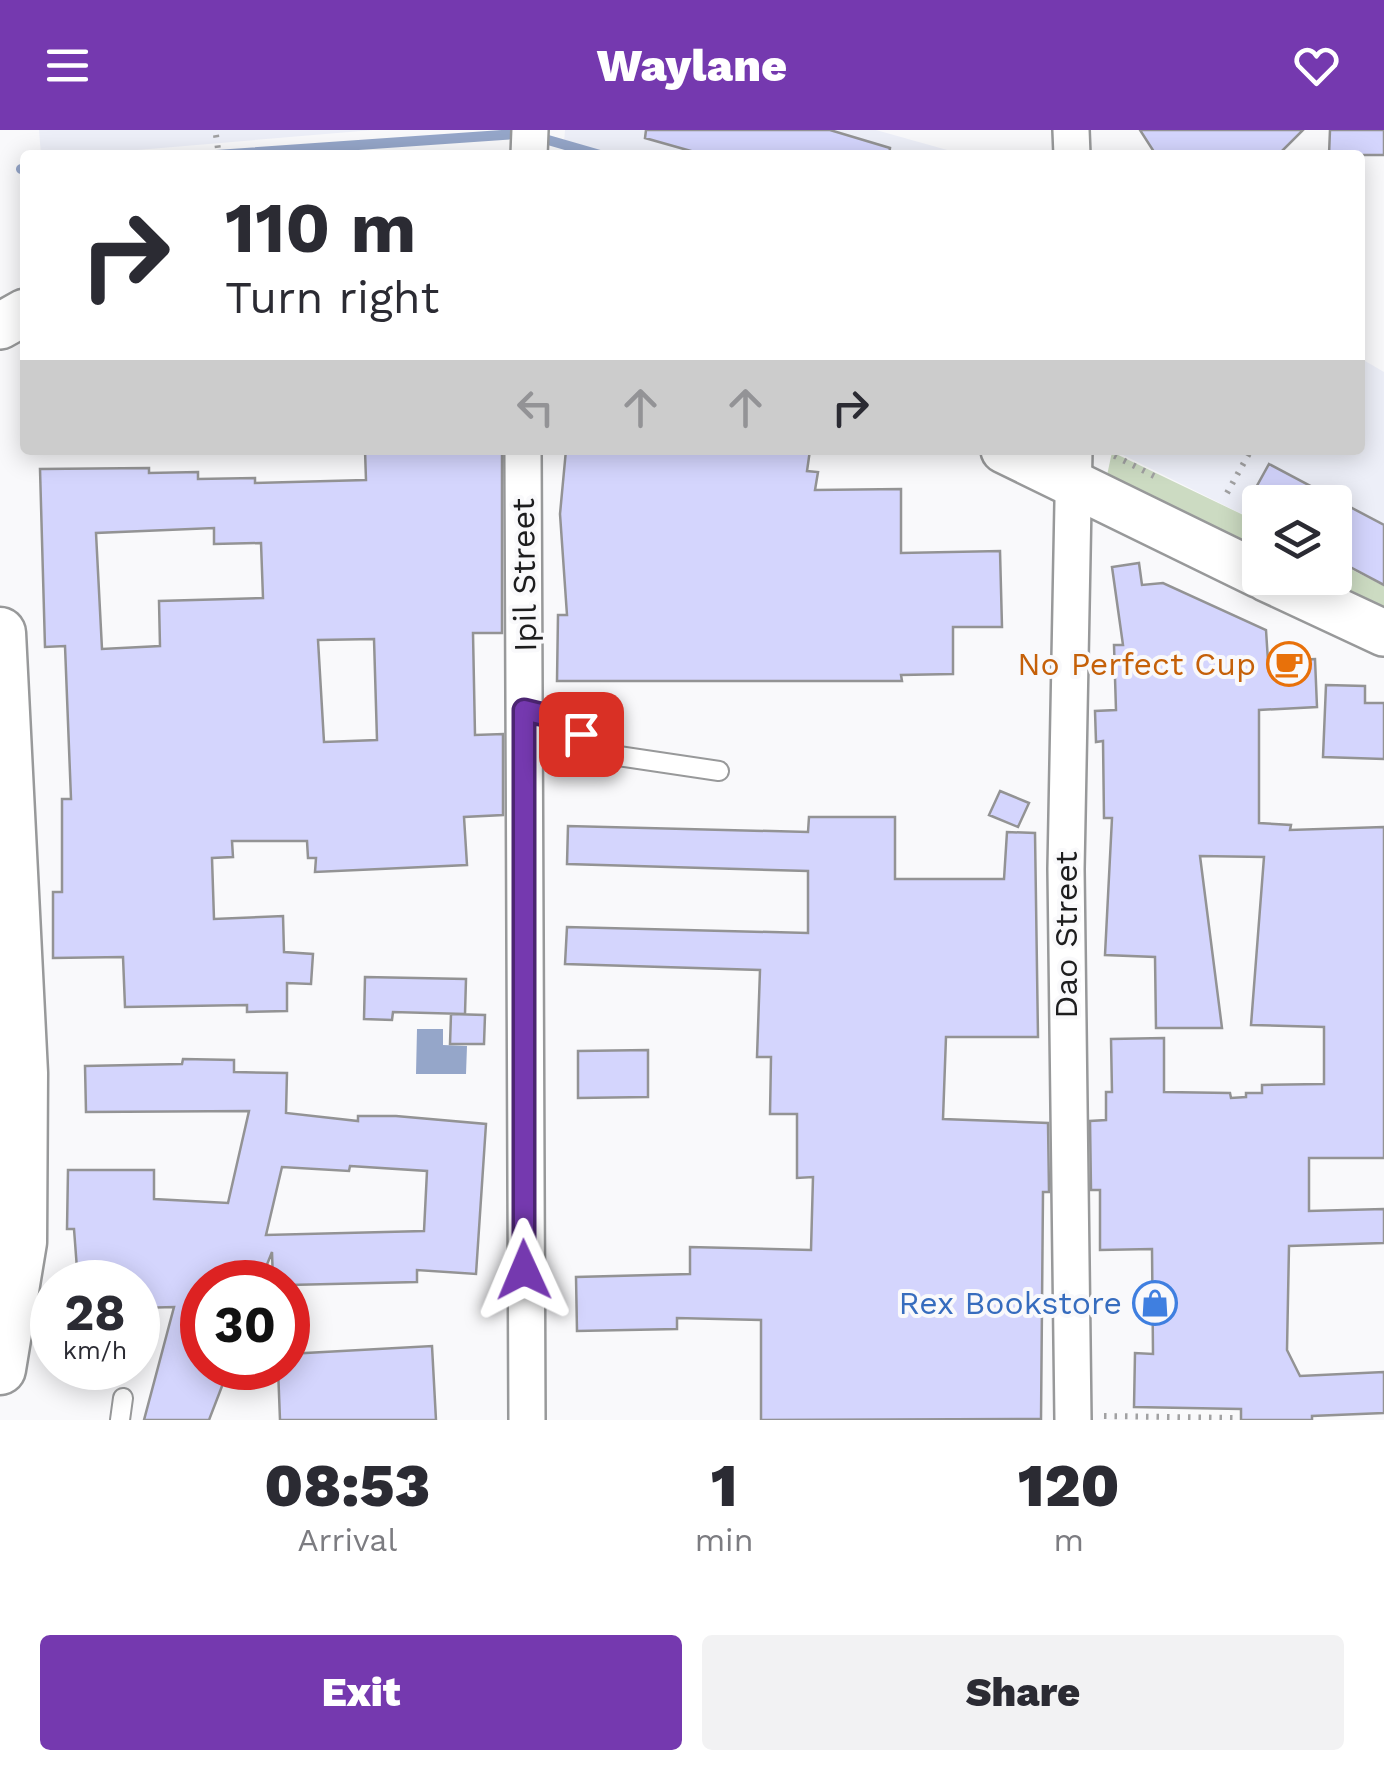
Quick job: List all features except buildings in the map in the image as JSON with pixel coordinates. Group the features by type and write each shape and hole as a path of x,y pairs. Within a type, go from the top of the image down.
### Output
{"main road":[{"path":"0,633 19,967 11,1218 22,1242 0,1369"}],"street":[{"name":"Ipil Street","path":"523,455 527,1420"},
{"path":"1024,455 1075,468 1242,564"},
{"name":"Dao Street","path":"1073,1420 1066,947 1075,468"},
{"path":"1304,595 1384,632"}],"lane":[{"path":"524,710 565,720 605,754 718,772"},
{"path":"120,1420 123,1398"}],"path":[{"path":"216,136 218,149"},
{"path":"1226,493 1249,455"},
{"path":"1124,1416 1234,1418"}],"shaded area":[{"path":"39,130 373,130 137,150 41,150"},
{"path":"565,130 876,130 947,150 563,150"},
{"path":"1365,361 1384,372 1384,585 1352,569 1352,485 1242,485 1242,514 1123,455 1365,455"}],"green space":[{"path":"1111,455 1242,514 1242,545 1106,480"},
{"path":"1352,570 1384,586 1384,614 1344,595 1352,595"}],"water":[{"path":"417,1029 443,1029 443,1045 467,1046 466,1074 416,1074"}],"waterway":[{"path":"287,150 516,134"},
{"path":"548,140 583,150"}],"place":[{"name":"No Perfect Cup","path":"1289,664"},
{"name":"Rex Bookstore","path":"1155,1303"}],"route":[{"path":"524,1270 524,710 565,720 581,734"}]}
